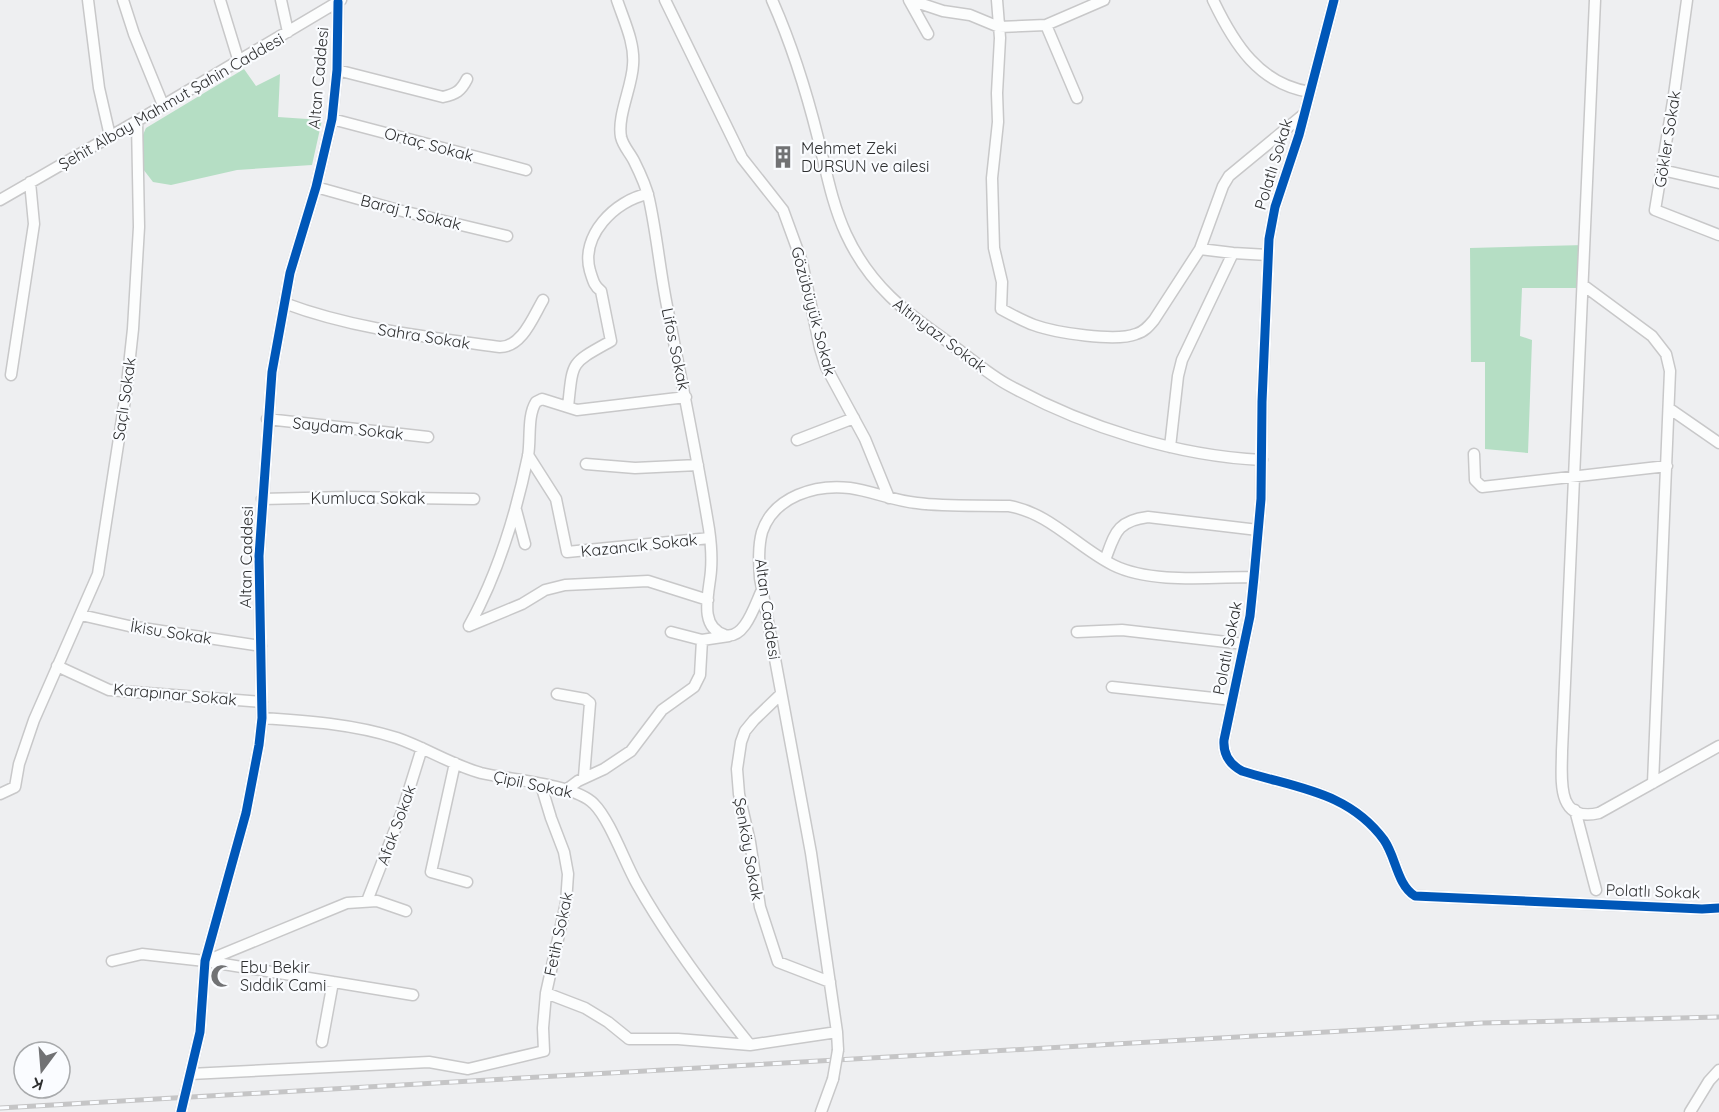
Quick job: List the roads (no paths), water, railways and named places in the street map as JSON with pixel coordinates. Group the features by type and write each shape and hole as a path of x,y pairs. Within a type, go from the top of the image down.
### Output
{"street":[{"path":"88,0 99,88 110,136"},
{"path":"123,0 163,105"},
{"path":"220,0 239,62"},
{"path":"281,0 288,32"},
{"name":"Lifos Sokak","path":"616,0 632,44 633,54 632,74 621,123 621,135 648,194 667,310 686,397 710,538 711,568 707,613 712,625 722,634 730,636"},
{"name":"Gözübüyük Sokak","path":"665,0 742,158 783,210 802,262 826,367 865,439 889,498"},
{"name":"Altınyazı Sokak","path":"772,0 791,43 841,224 862,262 881,288 911,316 1008,385 1088,420 1170,447 1218,456 1262,460"},
{"path":"909,0 943,11 970,15 999,27 1046,25 1104,0"},
{"path":"909,0 928,34"},
{"path":"997,0 998,122 992,178 994,248 1002,282 1001,309 1021,320 1051,330 1118,337 1136,334 1146,329 1200,249 1223,186 1229,176 1304,114"},
{"path":"1213,0 1234,39 1261,71 1289,87 1310,92"},
{"name":"Polatlı Sokak","path":"1334,0 1295,149 1275,207 1268,255 1258,530 1250,616 1223,746 1227,757 1233,765 1247,773 1318,792 1355,812 1381,837 1392,854 1404,884 1415,896 1719,908"},
{"path":"1595,0 1562,791 1567,804 1575,810 1583,814 1599,813 1719,746"},
{"name":"Gökler Sokak","path":"1687,0 1655,210 1719,235"},
{"name":"Şehit Albay Mahmut Şahin Caddesi","path":"0,200 239,62 339,1"},
{"name":"Altan Caddesi","path":"181,1112 200,1032 205,961 251,793 262,718 259,556 272,372 284,303 332,119 337,70 339,1"},
{"path":"1046,25 1077,98"},
{"path":"337,70 443,97 455,94 462,89 467,79"},
{"name":"Ortaç Sokak","path":"332,119 526,170"},
{"name":"Saçlı Sokak","path":"0,794 15,787 26,742 98,574 130,361 138,262 137,121"},
{"path":"1662,170 1719,183"},
{"path":"11,375 34,224 30,182"},
{"name":"Baraj 1. Sokak","path":"316,187 398,210 507,236"},
{"path":"568,407 572,372 576,362 611,341 601,291 595,286 589,268 588,254 591,241 597,230 616,208 628,200 648,194"},
{"path":"1200,249 1268,255"},
{"path":"1170,447 1182,360 1233,253"},
{"path":"1583,285 1652,336 1662,347 1670,371 1653,783"},
{"name":"Sahra Sokak","path":"284,303 352,324 500,348 510,346 524,333 543,300"},
{"path":"686,397 577,410 542,399 536,402 531,415 528,455 516,508 487,589 469,626 522,604 545,590 565,585 648,581 708,600"},
{"path":"1670,409 1719,442"},
{"path":"797,440 854,418"},
{"name":"Saydam Sokak","path":"267,419 428,437"},
{"path":"1474,454 1476,482 1482,487 1667,466"},
{"name":"Kazancık Sokak","path":"528,455 556,499 567,552 710,538"},
{"path":"586,464 635,468 698,465"},
{"name":"Altan Caddesi","path":"823,1107 833,1079 838,1050 837,1032 811,852 759,563 760,541 765,526 776,508 801,494 828,487 852,488 889,498 927,504 1001,506 1024,509 1040,516 1105,560 1132,572 1157,577 1254,578"},
{"name":"Kumluca Sokak","path":"262,499 346,497 474,499"},
{"path":"516,508 525,544"},
{"path":"1105,560 1116,531 1133,519 1148,517 1258,530"},
{"path":"671,632 702,640 730,636 741,630 762,589"},
{"name":"İkisu Sokak","path":"81,615 129,626 261,646"},
{"path":"1077,632 1122,630 1244,644"},
{"path":"566,790 584,777 604,769 631,751 662,710 694,687 700,675 702,640"},
{"name":"Karapınar Sokak","path":"57,666 109,690 262,702"},
{"path":"1112,687 1232,700"},
{"path":"557,694 585,699 590,703 584,777"},
{"name":"Şenköy Sokak","path":"782,694 754,720 742,737 737,769 739,794 750,842 760,908 778,962 830,982"},
{"name":"Çipil Sokak","path":"262,718 320,722 358,728 396,738 482,773 566,790 586,797 600,810 637,884 653,910 707,990 750,1045"},
{"name":"Afak Sokak","path":"367,901 403,809 422,748"},
{"path":"455,763 431,872 467,882"},
{"name":"Fetih Sokak","path":"190,1074 429,1062 468,1069 544,1051 546,993 566,903 568,874 564,852 541,785"},
{"path":"1575,810 1596,890"},
{"path":"205,961 338,906 367,901 387,903 406,911"},
{"path":"112,961 142,954 205,961 413,995"},
{"path":"322,1042 333,982"},
{"path":"546,993 585,1008 608,1022 629,1039 678,1039 750,1045 837,1032"},
{"path":"1689,1111 1719,1070"}],"railway":[{"path":"0,1108 1482,1023 1719,1017"}],"place":[{"name":"Mehmet Zeki DURSUN ve ailesi","path":"783,157"},
{"name":"Ebu Bekir Sıddık Cami","path":"222,976"}]}
